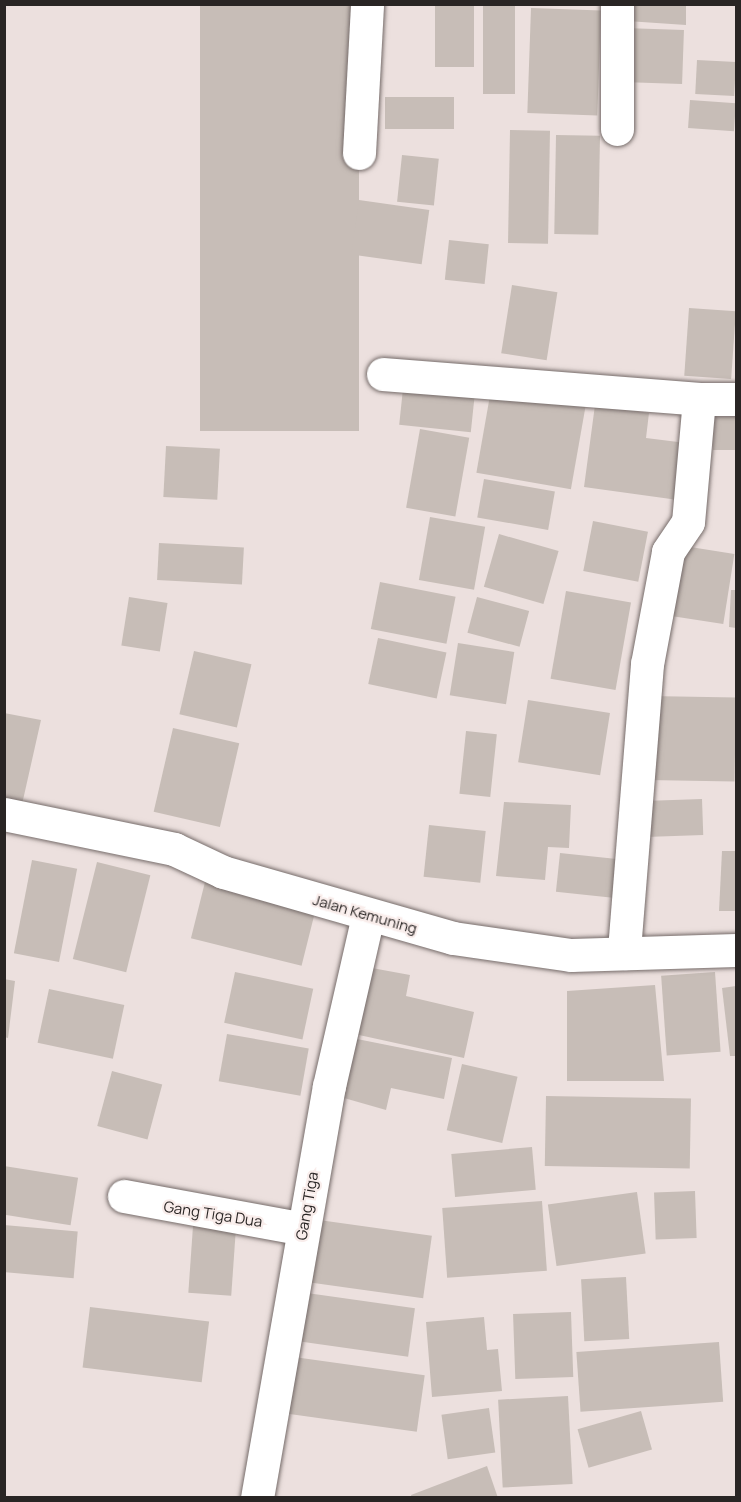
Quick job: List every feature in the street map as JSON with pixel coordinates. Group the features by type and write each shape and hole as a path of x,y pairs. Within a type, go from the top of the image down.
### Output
{"street":[{"path":"359,153 367,4"},
{"path":"617,4 617,129"},
{"path":"383,374 699,399 736,399"},
{"path":"624,953 647,664 668,552 688,522 699,399"},
{"name":"Jalan Kemuning","path":"4,814 174,849 223,872 368,916 453,938 571,955 736,950"},
{"name":"Gang Tiga","path":"257,1497 329,1086 368,916"},
{"name":"Gang Tiga Dua","path":"124,1196 303,1229"}],"building":[{"path":"200,4 359,4 359,431 200,431"},
{"path":"435,4 474,4 474,67 435,67"},
{"path":"483,4 515,4 515,94 483,94"},
{"path":"628,4 686,4 686,25 627,21"},
{"path":"531,8 601,10 597,115 527,113"},
{"path":"624,28 684,30 682,84 622,82"},
{"path":"697,60 736,62 734,96 695,94"},
{"path":"385,97 454,97 454,129 385,129"},
{"path":"690,100 736,103 734,131 688,128"},
{"path":"510,130 550,131 548,244 508,243"},
{"path":"556,135 600,136 598,235 554,234"},
{"path":"402,155 439,159 434,206 397,202"},
{"path":"359,200 429,210 422,264 351,254"},
{"path":"449,240 489,244 485,284 445,280"},
{"path":"512,285 557,292 547,360 501,353"},
{"path":"689,308 736,311 731,379 684,376"},
{"path":"404,379 476,387 471,432 399,425"},
{"path":"492,384 587,401 571,489 476,473"},
{"path":"595,405 649,413 646,438 686,443 678,500 584,487"},
{"path":"709,410 736,410 736,450 713,450"},
{"path":"420,429 469,438 455,516 406,508"},
{"path":"166,446 220,449 217,500 163,497"},
{"path":"484,479 555,492 548,530 477,517"},
{"path":"430,517 485,527 474,590 419,580"},
{"path":"593,521 648,532 638,582 583,571"},
{"path":"499,534 559,551 543,604 484,587"},
{"path":"159,543 244,547 242,584 157,580"},
{"path":"684,546 734,554 723,624 673,616"},
{"path":"380,582 456,597 446,644 371,629"},
{"path":"731,590 736,590 736,628 729,627"},
{"path":"566,591 631,602 616,690 551,679"},
{"path":"129,597 168,603 160,651 121,645"},
{"path":"477,597 529,611 520,647 467,633"},
{"path":"378,638 446,653 437,699 368,684"},
{"path":"458,643 514,652 506,704 450,695"},
{"path":"194,651 251,664 237,728 179,714"},
{"path":"649,696 736,698 735,782 648,780"},
{"path":"528,700 610,713 600,775 518,762"},
{"path":"4,713 41,720 21,809 4,806"},
{"path":"173,728 239,743 220,827 154,812"},
{"path":"466,731 497,734 490,797 459,794"},
{"path":"702,799 703,835 645,837 644,801"},
{"path":"504,802 571,805 569,848 548,847 545,880 496,876"},
{"path":"429,825 486,831 480,883 424,877"},
{"path":"722,851 736,851 736,911 719,911"},
{"path":"560,853 617,859 613,898 556,892"},
{"path":"32,860 77,869 59,962 14,953"},
{"path":"97,862 150,875 126,972 73,959"},
{"path":"205,882 316,910 302,966 191,938"},
{"path":"361,966 410,975 406,996 474,1012 464,1058 350,1033"},
{"path":"235,972 313,989 302,1039 224,1023"},
{"path":"715,972 721,1052 667,1056 661,976"},
{"path":"4,979 15,981 8,1038 4,1037"},
{"path":"655,985 664,1081 567,1081 567,991"},
{"path":"736,986 736,1056 730,1056 722,988"},
{"path":"49,989 124,1005 113,1059 38,1043"},
{"path":"227,1034 309,1048 300,1096 219,1081"},
{"path":"352,1038 452,1058 444,1099 391,1088 386,1110 337,1096"},
{"path":"462,1064 518,1077 502,1143 447,1130"},
{"path":"112,1071 162,1084 147,1140 97,1126"},
{"path":"546,1096 691,1099 690,1169 545,1166"},
{"path":"532,1147 536,1190 455,1197 451,1154"},
{"path":"4,1166 78,1178 71,1225 4,1215"},
{"path":"695,1191 697,1238 656,1239 654,1192"},
{"path":"637,1192 646,1253 557,1266 548,1205"},
{"path":"542,1201 547,1271 447,1278 442,1208"},
{"path":"319,1220 432,1236 423,1298 310,1282"},
{"path":"4,1225 78,1231 74,1278 4,1272"},
{"path":"193,1226 236,1229 231,1296 188,1293"},
{"path":"626,1277 629,1339 584,1341 581,1279"},
{"path":"307,1293 415,1308 408,1357 300,1342"},
{"path":"90,1307 209,1322 202,1382 83,1368"},
{"path":"571,1312 573,1377 515,1379 513,1314"},
{"path":"484,1317 487,1350 498,1349 502,1391 432,1397 426,1322"},
{"path":"719,1342 723,1402 581,1412 576,1352"},
{"path":"294,1357 425,1375 417,1432 286,1413"},
{"path":"568,1396 573,1484 503,1488 498,1400"},
{"path":"489,1408 495,1453 448,1459 441,1415"},
{"path":"641,1411 652,1449 589,1468 578,1429"},
{"path":"487,1466 498,1498 412,1498 411,1495"}]}
